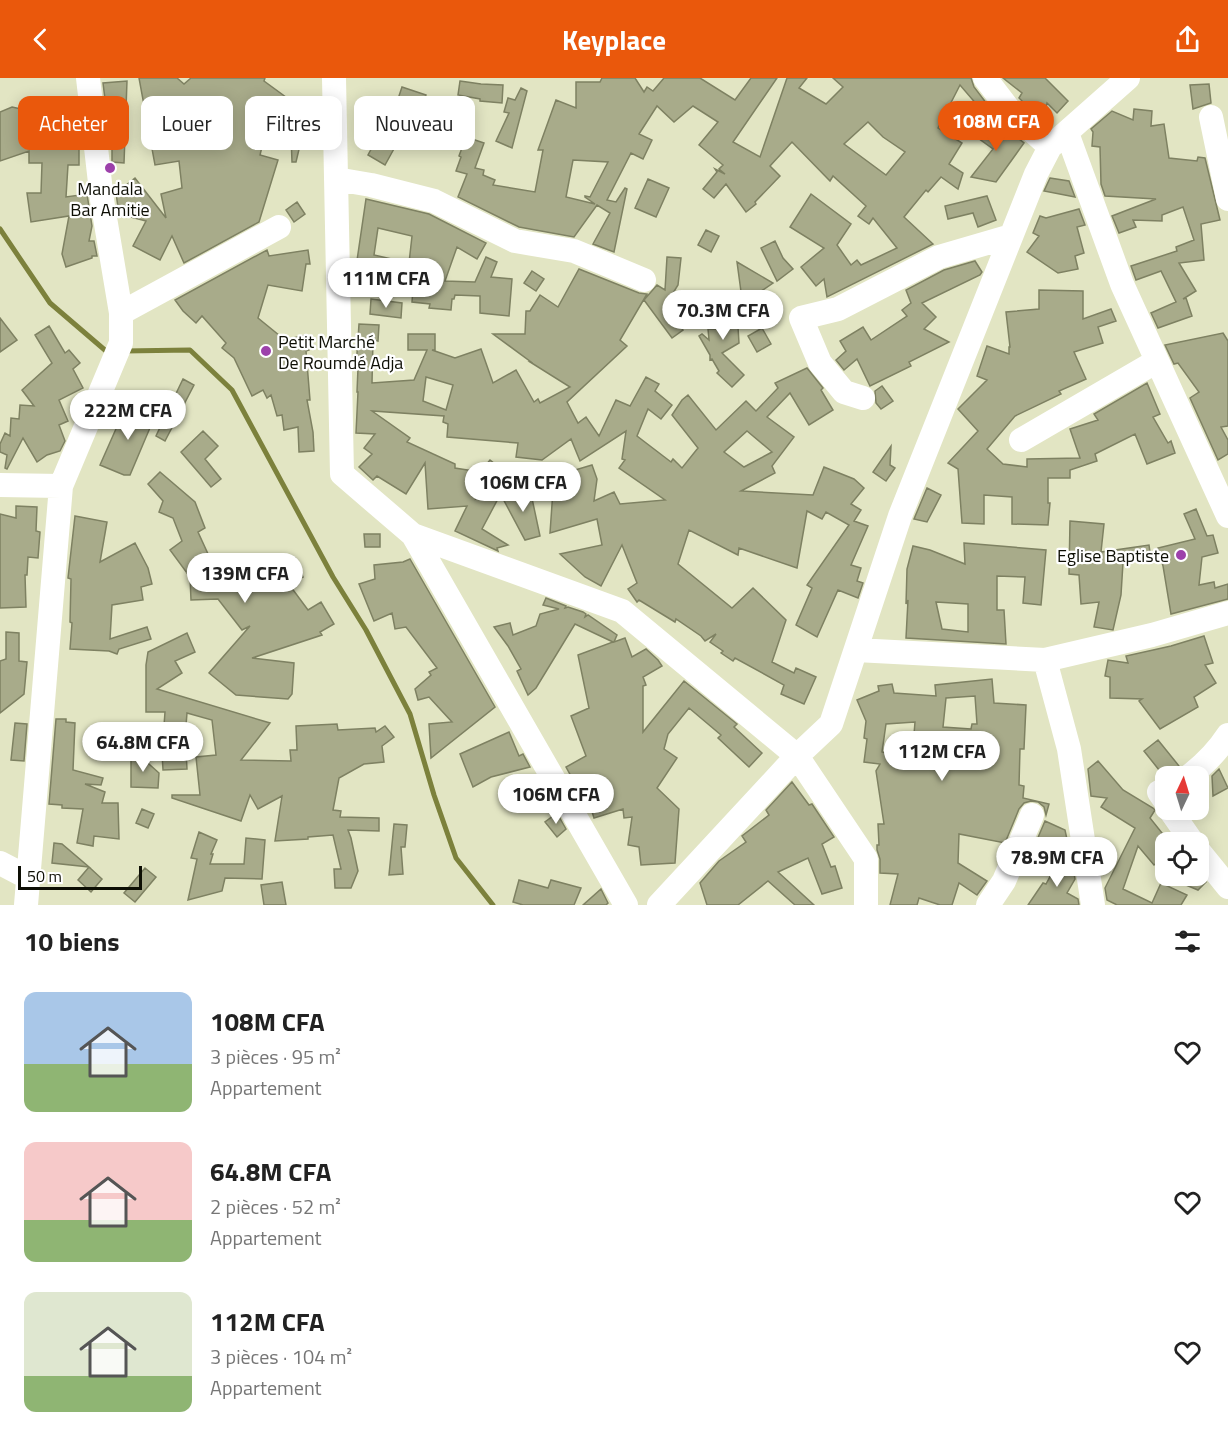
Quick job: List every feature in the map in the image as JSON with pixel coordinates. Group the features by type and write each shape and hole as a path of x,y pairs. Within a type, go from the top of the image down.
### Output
{"street":[{"path":"26,905 61,486 116,354 121,313 102,200 88,78"},
{"path":"334,78 342,474 413,535 626,905"},
{"path":"985,78 1011,112 1059,140 1228,516"},
{"path":"659,905 797,756 831,724 900,516 1036,174 1059,140 1128,78"},
{"path":"1211,117 1228,199"},
{"path":"336,179 371,185 434,201 515,241 574,251 644,280"},
{"path":"121,313 279,227"},
{"path":"863,398 843,392 820,363 801,318 838,309 939,257 1011,236"},
{"path":"1022,440 1157,360"},
{"path":"0,485 61,486"},
{"path":"413,535 622,611 797,756 866,859 866,905"},
{"path":"856,650 1045,660 1152,635 1228,613"},
{"path":"1045,660 1069,749 1094,905"},
{"path":"1203,766 1221,747 1228,735"},
{"path":"988,905 1004,881 1032,815"},
{"path":"0,863 27,877"},
{"path":"1209,864 1228,887"}],"building":[{"path":"139,78 177,78 184,84 191,78 265,78 264,81 285,96 245,96 245,150 261,150 260,155 278,160 259,222 184,263 172,236 160,260 133,246 146,221 119,214 116,193 135,178 166,218 161,194 182,188 179,161 155,165 152,150 233,150 233,96 142,96"},
{"path":"602,78 635,78 644,92 647,87 653,91 664,78 700,78 735,100 751,78 777,78 733,142 760,157 787,78 807,78 799,88 826,104 843,87 833,78 971,78 974,87 990,108 984,113 960,85 938,128 962,143 949,164 963,173 958,189 941,177 928,192 926,190 904,217 933,244 827,297 824,279 816,286 801,267 824,248 790,227 811,194 851,224 837,245 851,265 857,260 861,265 897,248 873,218 869,224 858,216 866,206 833,176 830,181 792,142 770,166 780,176 746,212 726,184 714,198 703,189 717,172 715,169 725,174 719,169 723,165 699,145 718,122 693,106 674,122 657,106 639,134 652,140 643,159 631,153 607,200 616,202 625,188 627,189 614,252 593,244 610,213 597,205 574,237 519,227 458,197 467,174 456,171 461,157 459,156 461,150 475,150 475,140 484,143 475,168 484,170 483,175 495,180 493,185 535,192 543,150 538,150 556,100 576,108 576,82 600,82","holes":["868,122 883,137 905,152 886,175 844,144","573,160 608,162 590,197 585,196 595,204 566,197"]},
{"path":"1003,78 1045,78 1068,101 1057,113 1047,103 1043,122 1019,98 1022,93"},
{"path":"127,81 126,96 105,96 103,83"},
{"path":"460,81 503,85 502,103 480,101 475,96 458,95"},
{"path":"1209,84 1211,103 1193,109 1190,85"},
{"path":"402,87 426,95 426,96 399,96"},
{"path":"521,88 527,91 512,148 496,141 509,113 504,112 508,98 515,100"},
{"path":"12,107 18,108 18,150 79,150 79,165 68,165 66,197 87,194 92,226 89,241 94,241 97,256 66,267 62,254 69,216 31,222 27,193 41,193 42,163 29,163 29,151 0,161 0,112"},
{"path":"1134,109 1152,111 1151,126 1164,124 1169,158 1197,161 1198,157 1205,158 1220,220 1201,224 1204,260 1179,263 1196,291 1183,299 1186,298 1192,316 1158,328 1151,313 1176,302 1161,271 1136,280 1131,266 1177,251 1176,247 1194,240 1183,207 1162,215 1162,221 1133,220 1136,227 1119,233 1112,216 1156,199 1105,196 1101,184 1100,147 1092,146 1093,132 1091,129 1112,111 1133,120"},
{"path":"981,120 1003,138 1008,130 1024,143 996,182 971,177 993,149 971,133"},
{"path":"112,150 124,150 124,163 112,162"},
{"path":"292,150 299,150 296,162 292,162"},
{"path":"371,150 393,150 385,165 368,155"},
{"path":"1050,178 1069,181 1075,197 1044,191"},
{"path":"648,179 669,188 656,217 635,208"},
{"path":"987,196 996,220 978,227 973,213 948,219 945,206"},
{"path":"366,199 429,214 486,243 477,259 457,247 445,281 475,282 486,257 497,262 491,277 512,279 509,316 480,313 480,296 455,295 452,299 451,310 429,308 430,304 412,302 414,276 373,271 373,276 355,274","holes":["378,228 412,236 409,263 374,255"]},
{"path":"297,202 305,214 294,222 286,210"},
{"path":"1079,209 1085,225 1077,227 1084,253 1075,256 1078,269 1058,273 1027,252 1039,236 1033,233 1040,216 1046,218"},
{"path":"706,230 719,236 711,252 698,245"},
{"path":"775,241 783,258 793,269 777,281 761,248"},
{"path":"267,250 269,256 308,250 310,264 306,264 302,291 268,285 258,318 285,340 306,335 309,350 306,351 310,400 307,400 314,451 299,452 298,427 284,430 282,415 277,416 271,395 267,398 263,390 252,396 234,358 222,348 226,343 202,316 196,323 175,300"},
{"path":"667,257 681,258 678,285 665,306 683,330 672,338 644,300 657,285 665,290"},
{"path":"975,261 982,272 980,275 922,303 936,317 924,329 949,342 909,362 911,366 870,386 857,359 844,370 836,360 846,351 840,341 863,327 871,340 907,316 902,310 911,303 906,290 944,270"},
{"path":"737,262 773,283 757,294 757,297 742,299"},
{"path":"579,269 639,293 647,294 620,340 627,346 567,402 578,423 586,417 599,436 616,400 630,406 646,377 659,384 655,391 672,405 661,419 648,409 637,436 671,462 673,459 682,468 698,448 672,415 688,395 716,430 746,401 756,411 778,388 775,383 807,368 823,388 821,390 833,410 809,425 790,393 767,417 794,437 772,466 775,473 741,491 813,495 824,467 854,479 864,488 851,504 861,510 854,521 868,526 851,565 861,568 857,581 863,583 858,598 838,590 817,637 796,625 812,588 807,585 849,525 826,512 822,519 807,511 797,568 739,548 738,555 689,530 678,564 732,608 753,588 786,620 772,662 794,673 796,668 816,677 804,704 781,694 784,685 735,658 733,661 721,653 723,651 710,642 716,634 705,641 676,619 675,622 639,600 637,602 628,589 637,583 622,545 601,586 585,577 560,554 602,545 597,519 550,533 554,476 575,473 575,470 592,465 597,479 594,501 614,492 620,504 665,500 619,468 625,460 622,459 626,431 580,461 571,439 542,460 516,457 518,443 447,437 448,424 443,422 444,416 372,411 410,438 407,442 455,464 455,468 480,472 490,460 500,468 476,499 501,493 482,529 508,545 497,548 498,551 455,531 467,506 428,509 425,463 406,494 377,476 373,480 359,467 372,454 364,448 375,434 356,433 359,324 379,325 378,341 373,340 372,383 414,380 427,350 408,350 408,334 435,334 435,350 432,350 455,358 481,349 493,383 516,370 534,402 538,399 540,403 570,387 530,362 493,334 525,334 526,311 530,311 540,295 558,307","holes":["426,377 453,385 446,410 423,401","747,431 772,452 744,467 724,452"]},
{"path":"532,271 544,279 536,291 524,283"},
{"path":"1039,290 1083,291 1083,319 1111,309 1116,321 1098,327 1103,343 1074,352 1086,379 1059,391 1061,394 1015,416 987,449 1003,464 1027,467 1027,459 1080,458 1070,429 1098,420 1094,414 1147,383 1160,414 1153,417 1168,443 1171,441 1175,453 1147,464 1135,434 1095,454 1097,461 1070,470 1070,478 1048,478 1048,503 1050,503 1048,525 1012,524 1012,497 984,495 984,524 962,523 958,469 948,463 978,431 958,409 987,380 977,376 987,346 1009,354 1006,312 1039,309"},
{"path":"717,293 732,295 730,328 738,327 739,343 722,353 744,375 732,387 717,373 719,371 712,359 710,360 710,355 699,336 702,334 709,340 708,329 715,329"},
{"path":"371,299 402,303 401,318 370,314"},
{"path":"0,318 17,340 0,352"},
{"path":"49,326 65,353 69,350 80,363 73,369 83,388 59,400 68,421 59,425 65,441 60,451 47,455 37,462 23,438 7,469 5,468 7,455 0,452 0,444 5,433 10,436 11,418 19,419 20,405 34,406 22,390 52,363 35,335"},
{"path":"762,328 771,344 757,352 748,336"},
{"path":"1223,333 1228,341 1228,426 1221,427 1228,440 1228,454 1218,460 1190,398 1199,392 1178,363 1174,364 1165,345"},
{"path":"183,379 194,385 165,441 156,436 164,419 147,410 154,398 170,406"},
{"path":"882,386 893,401 881,409 876,403 875,391"},
{"path":"127,404 155,416 130,475 124,475 100,465"},
{"path":"203,431 218,446 205,459 221,479 211,487 181,452"},
{"path":"891,446 890,465 895,468 886,481 873,472"},
{"path":"160,472 195,502 205,528 198,532 220,580 259,557 265,569 295,558 303,577 288,583 308,610 321,602 334,624 320,632 322,635 252,658 294,663 292,694 288,699 236,695 209,673 250,626 242,630 218,599 191,600 190,577 170,550 182,541 173,518 159,512 163,501 148,484"},
{"path":"927,488 941,495 927,522 914,519"},
{"path":"530,489 540,536 525,540 501,495"},
{"path":"16,506 37,507 36,531 40,532 38,558 28,557 27,575 25,575 26,607 0,608 0,514 16,518"},
{"path":"1196,509 1207,536 1213,535 1218,553 1202,557 1199,585 1214,582 1215,588 1228,584 1228,599 1171,614 1158,548 1195,539 1184,514"},
{"path":"75,516 107,522 100,562 135,543 148,568 152,584 141,587 143,600 112,605 110,639 147,627 151,639 119,649 117,654 109,651 70,649 71,579 68,578"},
{"path":"1070,521 1104,524 1101,552 1149,545 1151,559 1123,563 1121,595 1113,630 1094,627 1099,602 1081,604 1079,575 1069,574"},
{"path":"364,534 380,534 380,547 365,547"},
{"path":"964,543 1046,550 1041,605 1023,603 1025,577 997,576 997,610 1004,610 1006,644 906,638 907,569 913,546 965,564","holes":["936,602 968,604 968,632 942,629"]},
{"path":"410,559 495,707 431,758 429,724 452,722 429,697 418,700 415,689 431,675 429,672 437,668 406,627 395,629 392,613 374,621 359,584 375,579 374,565 403,562"},
{"path":"546,598 566,606 565,608 583,612 586,614 585,617 588,615 617,635 614,642 625,638 632,657 646,649 658,660 662,666 643,677 646,685 643,686 643,732 684,681 737,724 734,727 762,753 749,767 718,738 721,735 689,708 668,734 664,749 677,758 657,788 679,809 675,863 641,865 639,847 628,845 632,817 624,818 623,809 594,818 589,802 586,803 566,767 586,756 571,716 589,708 578,655 613,642 575,624 536,688 528,695 517,671 521,669 494,627 510,623 513,635 536,626 540,614 559,609 543,605"},
{"path":"6,632 19,633 19,661 27,662 24,694 0,713 0,661 6,659"},
{"path":"187,633 195,652 175,661 182,673 157,689 270,723 241,760 291,761 290,750 297,750 296,726 337,724 338,730 375,728 376,732 385,726 394,737 382,746 384,762 364,764 339,778 333,810 341,811 340,817 379,818 379,831 348,830 358,871 351,888 335,888 334,869 341,869 333,835 275,841 282,796 258,809 250,795 241,821 172,798 172,795 200,795 196,757 216,755 212,720 187,713 184,751 186,751 187,769 163,770 165,712 146,712 148,652"},
{"path":"1204,636 1213,663 1205,665 1216,683 1194,697 1198,707 1160,729 1139,701 1142,699 1110,698 1110,677 1105,676 1108,660 1128,663 1126,656"},
{"path":"992,679 994,703 1026,705 1024,749 1020,749 1019,785 1024,786 1023,798 1049,804 1046,815 1044,807 1038,802 1024,803 1019,809 1005,843 959,834 958,863 987,881 977,895 959,883 952,905 940,905 919,898 917,905 890,905 898,874 880,873 880,859 877,850 877,845 879,845 878,824 884,824 876,771 880,764 864,762 867,739 864,738 866,721 857,700 879,691 878,686 892,684 894,693 936,696 935,685","holes":["975,696 977,724 972,724 971,729 943,727 946,698","915,722 912,759 882,752 886,724"]},
{"path":"56,719 66,719 66,722 75,723 73,770 103,778 101,785 85,784 105,792 102,803 118,803 119,839 94,836 93,846 77,843 83,809 62,808 62,805 49,804"},
{"path":"15,723 27,724 24,761 11,760"},
{"path":"509,732 519,756 523,754 530,767 491,777 473,787 460,754"},
{"path":"1158,740 1179,766 1156,766 1144,751"},
{"path":"131,748 159,773 158,788 131,787"},
{"path":"1098,761 1123,790 1155,810 1150,818 1161,832 1155,832 1155,864 1138,846 1123,889 1152,903 1160,886 1168,886 1187,895 1181,905 1117,905 1107,900 1105,888 1135,828 1101,807 1107,798 1091,796 1088,769"},
{"path":"1219,769 1228,788 1213,796 1212,776"},
{"path":"792,782 809,805 812,804 834,837 822,844 831,867 835,866 842,888 822,894 808,858 778,872 814,905 795,905 768,881 738,905 707,905 700,883 719,861 746,842 742,836 769,815 766,810"},
{"path":"142,809 154,814 148,828 136,823"},
{"path":"557,813 566,829 557,837 545,822"},
{"path":"1045,821 1065,830 1068,844 1039,851 1034,847"},
{"path":"394,824 407,825 405,847 401,847 403,874 389,875"},
{"path":"199,832 217,840 211,854 213,854 210,864 244,864 246,838 265,840 262,879 225,878 222,891 188,900 197,859 191,858"},
{"path":"54,843 62,844 89,867 52,863"},
{"path":"1059,860 1073,868 1075,879 1067,893 1078,899 1079,905 1028,905 1043,883 1046,884"},
{"path":"89,867 102,879 91,892 78,880"},
{"path":"145,868 156,877 135,902 124,893"},
{"path":"519,880 548,888 551,880 581,888 574,905 523,905 513,902"},
{"path":"282,882 286,905 264,905 261,885"},
{"path":"1188,886 1202,886 1198,890"},
{"path":"601,889 608,903 606,905 583,905"}],"waterway":[{"path":"0,229 50,303 106,351 109,351"},
{"path":"124,351 190,350 232,390 333,577 366,630 410,714 456,858 493,905"}],"place":[{"name":"Mandala Bar Amitie","path":"110,168"},
{"name":"Petit Marché De Roumdé Adja","path":"266,351"},
{"name":"Eglise Baptiste","path":"1181,555"}]}
